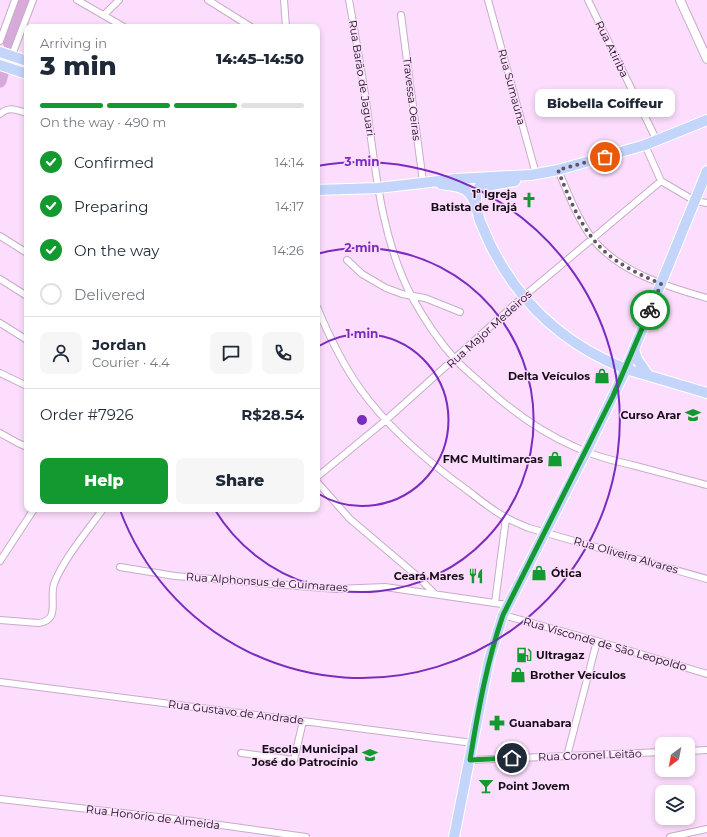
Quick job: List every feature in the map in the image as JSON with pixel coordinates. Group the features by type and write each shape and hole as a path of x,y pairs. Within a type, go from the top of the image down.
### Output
{"main road":[{"path":"0,52 24,60"},
{"path":"0,65 24,73"},
{"path":"476,206 476,194 480,187 515,181 645,145 707,120"},
{"path":"454,837 489,660 503,615 586,452 626,369 707,171"},
{"path":"320,190 378,188 424,182 534,175"},
{"path":"424,182 462,188 471,195 493,250 523,298 545,320 572,340 608,361 626,369 707,393"},
{"path":"320,186 339,189"},
{"path":"634,350 637,359 648,375"},
{"path":"617,386 621,383 627,370 648,375"}],"street":[{"path":"0,41 15,0"},
{"path":"12,55 33,0"},
{"path":"77,0 119,24"},
{"path":"104,15 119,0"},
{"path":"208,0 246,24"},
{"path":"284,0 286,24"},
{"name":"Rua Barão de Jaguari","path":"350,0 365,91 378,188 390,238 400,270 411,296 429,324 455,359 490,392 526,420 552,436 586,452 707,485"},
{"name":"Rua Sumaúna","path":"488,0 534,175"},
{"name":"Rua Atiriba","path":"588,0 657,141"},
{"path":"680,0 707,59"},
{"name":"Travessa Oeiras","path":"401,15 424,182"},
{"path":"0,114 7,109 12,108 24,112"},
{"path":"645,145 661,181 695,201 707,203"},
{"path":"558,170 570,200 592,238 603,250 620,263 661,284 707,298"},
{"name":"Rua Major Medeiros","path":"320,475 386,420 592,238 661,181"},
{"path":"0,236 24,251"},
{"path":"347,260 362,274 386,288 411,296 425,298 460,312"},
{"path":"0,279 24,294"},
{"name":"Rua Oliveira Alvares","path":"320,314 341,359 361,390 386,420 438,469 506,518 544,533 564,537 707,579"},
{"path":"0,323 24,338"},
{"path":"0,373 24,385"},
{"path":"0,433 24,445"},
{"path":"320,485 350,519 434,593"},
{"path":"0,561 32,512"},
{"path":"0,620 44,623 51,617 54,585 61,570 101,512"},
{"path":"495,603 506,518"},
{"name":"Rua Alphonsus de Guimaraes","path":"120,568 175,576 336,589 385,587 508,605"},
{"name":"Rua Visconde de São Leopoldo","path":"503,615 707,674"},
{"path":"567,756 597,641"},
{"name":"Rua Gustavo de Andrade","path":"0,682 473,743"},
{"path":"241,753 294,760 303,721"},
{"path":"695,751 707,750"},
{"name":"Rua Coronel Leitão","path":"470,760 655,752"},
{"name":"Rua Honório de Almeida","path":"0,800 185,820 306,837"},
{"path":"670,837 707,829"}],"shaded area":[{"path":"661,305 667,307 658,331 651,328"}],"waterway":[{"path":"9,42 25,0"},
{"path":"0,81 2,74"}],"way so far":[{"path":"605,157 558,170 570,200 592,238 603,250 620,263 661,284 650,310"}],"place":[{"name":"Biobella Coiffeur","path":"605,157"},
{"name":"1ª Igreja Batista de Irajá","path":"529,200"},
{"name":"Delta Veículos","path":"602,376"},
{"name":"Curso Arar","path":"693,415"},
{"name":"FMC Multimarcas","path":"555,459"},
{"name":"Ótica","path":"539,573"},
{"name":"Ceará Mares","path":"476,576"},
{"name":"Ultragaz","path":"524,655"},
{"name":"Brother Veículos","path":"518,675"},
{"name":"Guanabara","path":"497,723"},
{"name":"Escola Municipal José do Patrocínio","path":"370,755"},
{"name":"Point Jovem","path":"486,786"}],"route":[{"path":"512,758 470,760 489,660 497,632 503,615 586,452 626,369 650,310"}]}
